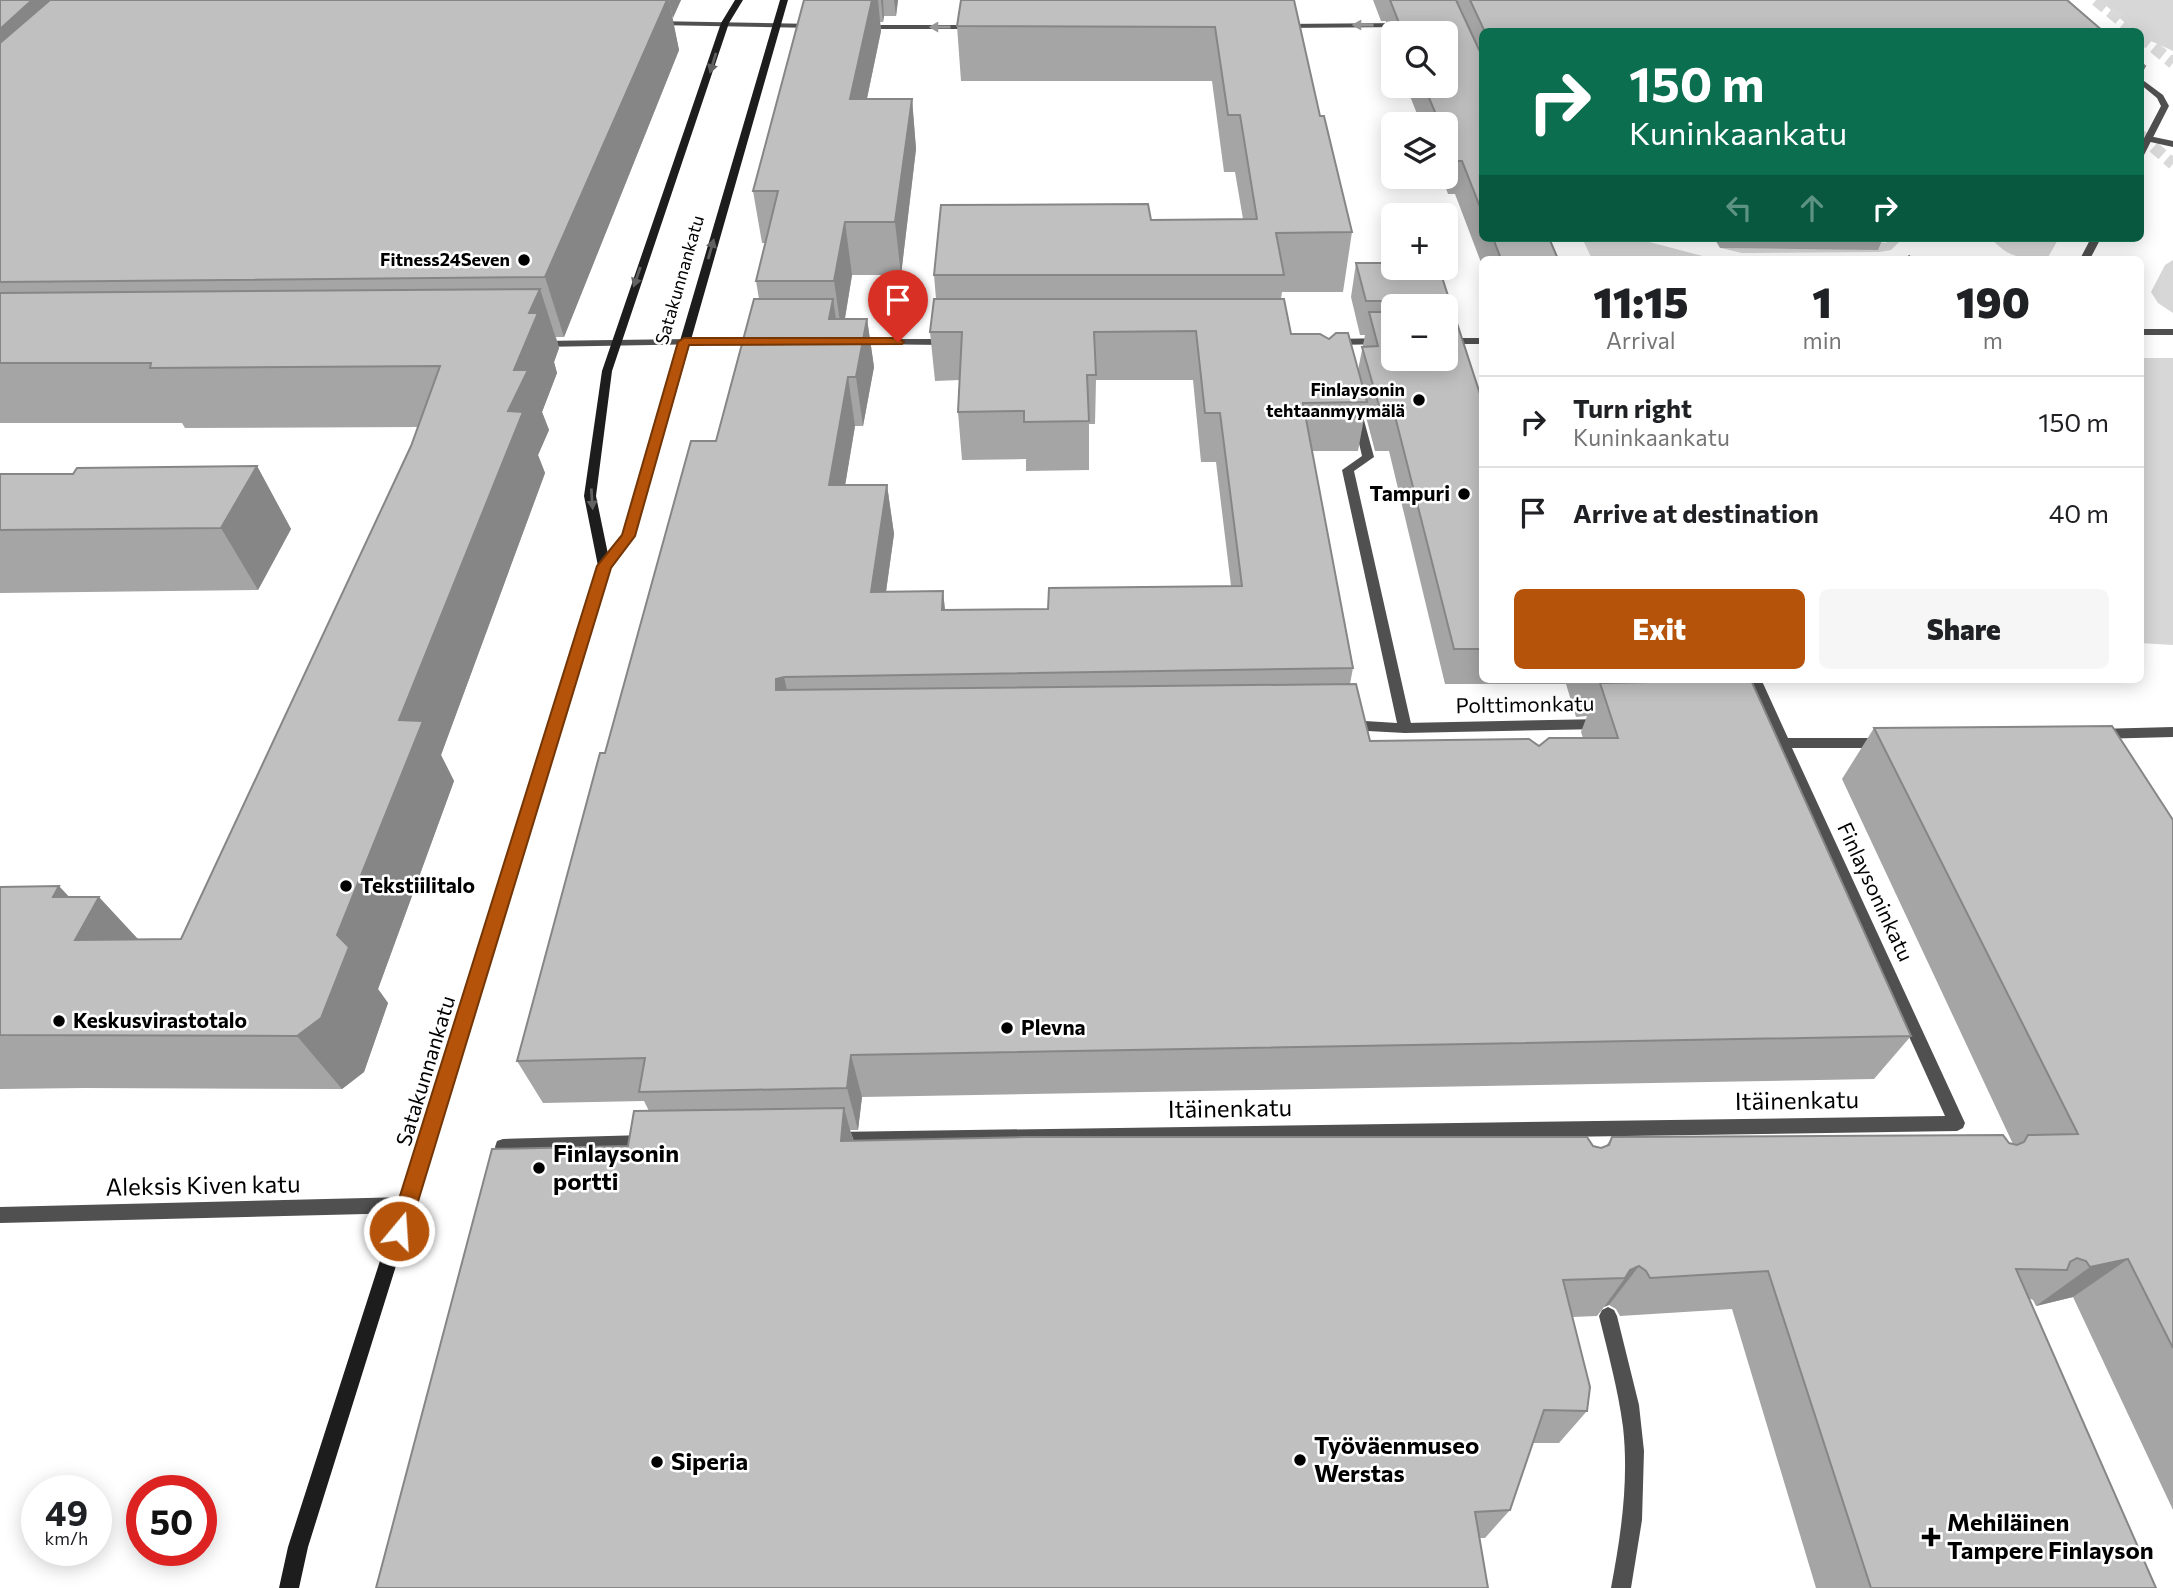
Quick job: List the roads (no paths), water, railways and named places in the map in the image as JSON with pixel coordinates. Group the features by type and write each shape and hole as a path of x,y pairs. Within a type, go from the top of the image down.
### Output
{"main road":[{"name":"Satakunnankatu","path":"604,566 590,496 607,370 614,342 702,98 725,23 739,0"},
{"name":"Satakunnankatu","path":"289,1588 298,1547 407,1205 604,566 629,536 784,0"}],"street":[{"path":"652,23 824,27"},
{"path":"1266,26 1381,25"},
{"path":"849,27 988,27"},
{"path":"2144,83 2160,97 2165,106 2144,148"},
{"path":"2149,139 2173,144"},
{"path":"2144,332 2173,332"},
{"path":"524,344 773,341"},
{"path":"1321,342 1381,341"},
{"path":"1458,341 1479,341"},
{"path":"843,342 954,342"},
{"path":"1338,342 1342,357"},
{"path":"1355,407 1368,457 1348,470 1405,728"},
{"name":"Finlaysoninkatu","path":"1755,683 1766,720 1784,743 1959,1130"},
{"name":"Polttimonkatu","path":"1338,724 1506,732 1611,724"},
{"path":"2080,735 2173,732"},
{"path":"1784,743 1893,743"},
{"name":"Itäinenkatu","path":"822,1140 1562,1137 1959,1130"},
{"path":"503,1147 655,1143"},
{"name":"Aleksis Kiven katu","path":"0,1215 407,1205"},
{"path":"1608,1316 1629,1407 1634,1457 1633,1509 1621,1588"}],"tunnel":[{"path":"2096,0 2130,28"},
{"path":"2144,39 2173,63"},
{"path":"2144,139 2173,164"}],"place":[{"name":"Fitness24Seven","path":"524,260"},
{"name":"Finlaysonin tehtaanmyymälä","path":"1419,400"},
{"name":"Tampuri","path":"1464,494"},
{"name":"Tekstiilitalo","path":"346,886"},
{"name":"Keskusvirastotalo","path":"59,1021"},
{"name":"Plevna","path":"1007,1028"},
{"name":"Finlaysonin portti","path":"539,1168"},
{"name":"Työväenmuseo Werstas","path":"1300,1460"},
{"name":"Siperia","path":"657,1462"},
{"name":"Mehiläinen Tampere Finlayson","path":"1931,1537"}]}
